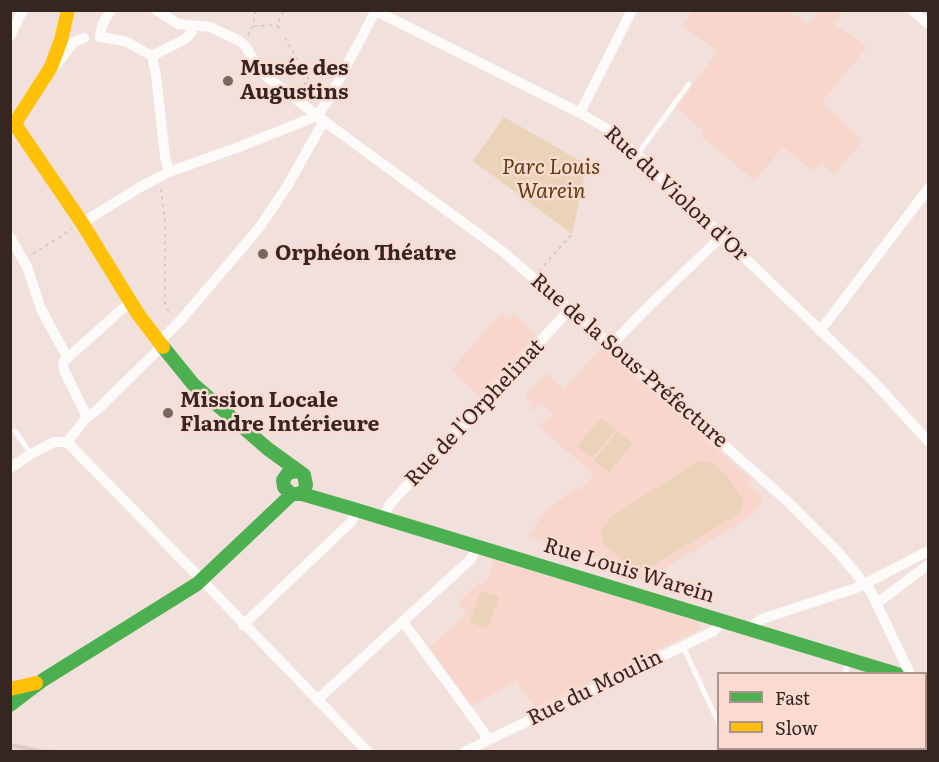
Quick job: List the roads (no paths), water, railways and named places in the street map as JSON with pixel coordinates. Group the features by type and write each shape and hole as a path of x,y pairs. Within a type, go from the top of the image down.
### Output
{"main road":[{"path":"68,10 63,33 48,73 13,128 82,223"},
{"name":"Rue Louis Warein","path":"82,223 131,301 193,384 302,476 353,509"},
{"name":"Rue Louis Warein","path":"268,449 289,488 383,519 893,672"},
{"path":"10,705 43,680 110,637 143,610 199,577 289,488 304,489 302,476 288,473 289,488"},
{"path":"10,689 43,680"}],"street":[{"path":"10,36 23,10"},
{"path":"100,37 102,25 111,10"},
{"path":"152,56 188,36 194,26 178,24 156,10"},
{"path":"580,113 632,10"},
{"path":"912,10 928,24"},
{"path":"67,442 87,417 97,410 161,344 259,228 286,188 329,99 376,11"},
{"name":"Rue du Violon d'Or","path":"376,11 580,113 609,130 888,396 928,441"},
{"name":"Rue de la Sous-Préfecture","path":"194,26 214,28 244,43 263,73 321,119 488,240 570,309 794,507 866,584 909,672"},
{"path":"63,33 84,38 100,37 125,41 152,56 169,172"},
{"path":"48,73 74,42 84,38"},
{"path":"82,223 169,172 321,119"},
{"path":"820,331 928,189"},
{"path":"611,345 722,236"},
{"path":"10,237 23,260 41,309 67,357"},
{"path":"87,417 63,368 63,362 131,301"},
{"name":"Rue de l'Orphelinat","path":"383,519 390,504 570,309"},
{"path":"10,468 57,441 67,442 368,752"},
{"path":"243,625 351,522 353,509"},
{"path":"317,700 471,559 477,547"},
{"path":"753,630 756,623 762,619 866,584 928,551"},
{"path":"877,603 928,565"},
{"name":"Rue du Moulin","path":"464,752 717,629 723,621"},
{"path":"403,622 488,740"},
{"name":"Rue de la Sous-Préfecture","path":"896,672 899,662 897,647"}],"lane":[{"path":"637,155 689,84"},
{"path":"15,431 31,454"},
{"path":"683,646 717,720"},
{"path":"846,672 849,658"}],"railway":[{"path":"10,745 45,752"}],"place":[{"name":"Musée des Augustins","path":"228,81"},
{"name":"Orphéon Théatre","path":"263,254"},
{"name":"Mission Locale Flandre Intérieure","path":"168,413"}],"park label":[{"name":"Parc Louis Warein","path":"551,180"}]}
